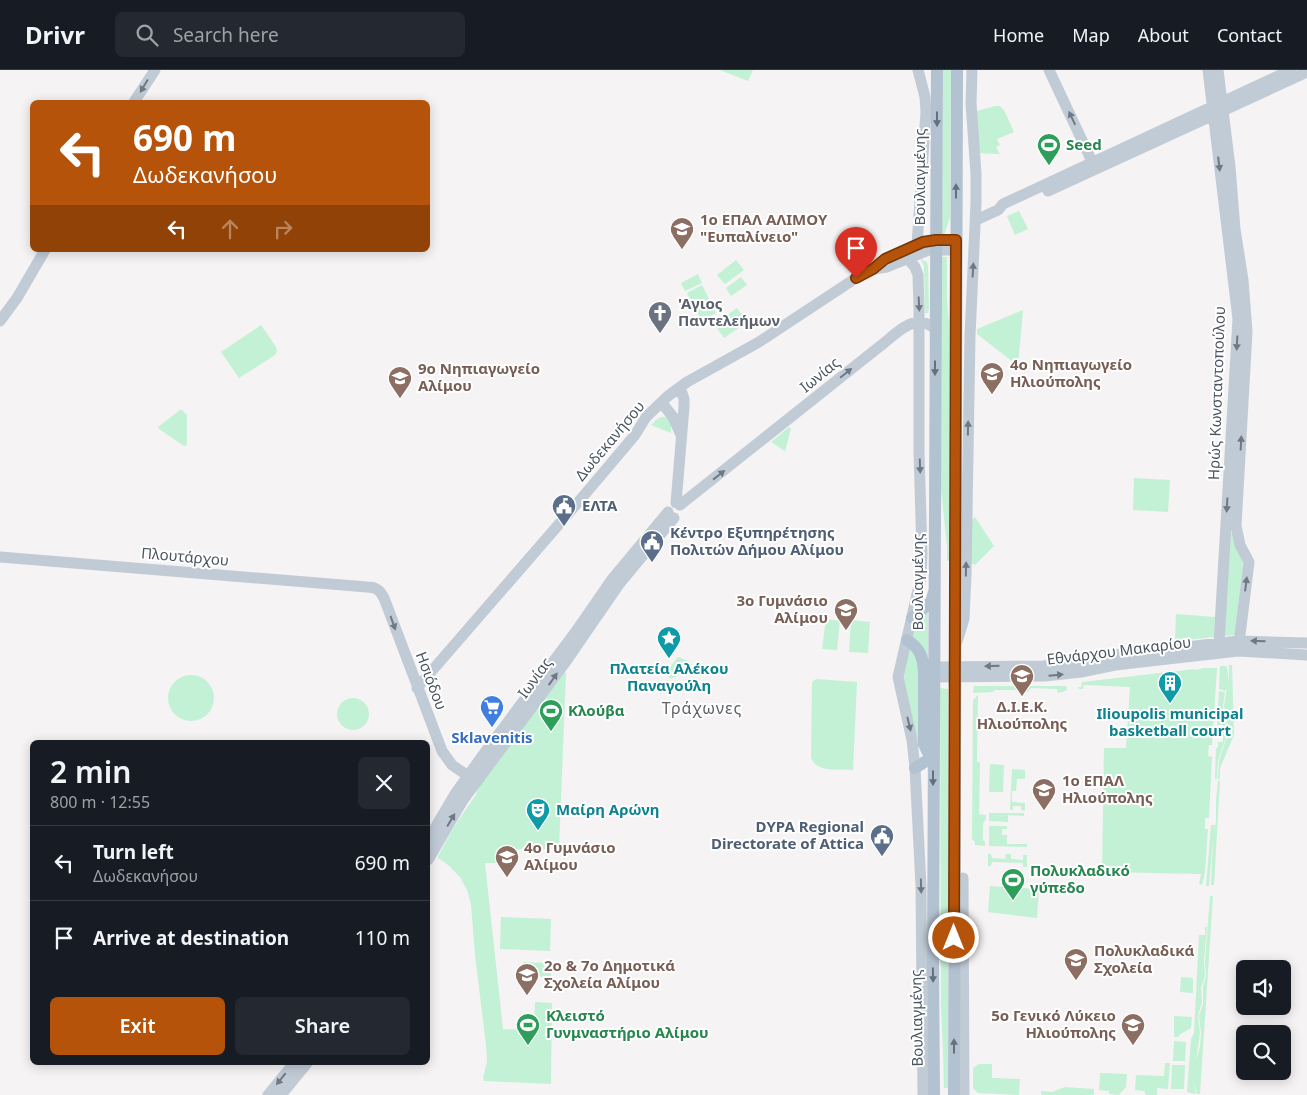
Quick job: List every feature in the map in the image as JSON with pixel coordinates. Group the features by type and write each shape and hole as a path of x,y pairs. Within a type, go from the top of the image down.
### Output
{"main road":[{"name":"Βουλιαγμένης","path":"934,1095 937,70"},
{"path":"954,1095 957,70"},
{"path":"912,618 931,602 934,590"},
{"path":"907,640 914,645 923,661 924,744 927,750 934,756 915,768"},
{"path":"922,1034 933,1024"},
{"path":"922,1058 934,1046"}],"street":[{"path":"135,100 155,70"},
{"path":"917,244 926,112 925,96 918,70"},
{"path":"954,651 962,626 964,611 970,336 976,220 976,174 971,103 972,70"},
{"path":"1049,70 1094,166"},
{"name":"Ηρώς Κωνσταντοπούλου","path":"1208,70 1230,167 1247,332 1236,526 1240,545 1249,562 1238,646"},
{"name":"Ηρώς Κωνσταντοπούλου","path":"1218,70 1217,109 1238,319 1219,643"},
{"path":"1217,109 1291,70"},
{"path":"976,220 998,210 1006,211 1094,166 1217,109 1307,72"},
{"name":"Δωδεκανήσου","path":"417,688 586,493 646,417 680,387 759,342 856,278 873,269 885,259 923,242 956,245"},
{"name":"Δωδεκανήσου","path":"873,269 886,267 923,252 936,244"},
{"path":"0,320 16,298 44,252"},
{"path":"907,258 918,275 920,322 919,452 922,554 921,577 898,677 912,740 915,768 922,886 923,1095"},
{"path":"920,322 927,323 936,329"},
{"name":"Ιωνίας","path":"430,837 455,794 472,779 567,660 620,583 671,515 678,518 682,515 683,511 678,504 884,343 907,326 920,322"},
{"path":"678,504 684,407 684,399 680,387"},
{"path":"662,403 673,417 681,435"},
{"name":"Πλουτάρχου","path":"0,557 367,587"},
{"name":"Ησιόδου","path":"367,587 376,589 382,595 442,751 452,765 472,779"},
{"name":"Εθνάρχου Μακαρίου","path":"955,672 1068,664 1115,655 1219,643 1307,655"},
{"name":"Εθνάρχου Μακαρίου","path":"934,672 1045,676 1081,672 1238,646 1307,643"},
{"name":"Ιωνίας","path":"430,857 472,779"},
{"path":"964,878 964,1095"},
{"path":"268,1095 292,1065"},
{"path":"282,1095 306,1065"}],"green space":[{"path":"720,70 753,70 748,81"},
{"path":"943,70 951,70 950,217 945,233 942,236"},
{"path":"1000,106 1004,110 1014,132 997,139 1000,145 996,147 1000,154 977,153 977,111"},
{"path":"1019,211 1028,229 1015,235 1007,216"},
{"path":"942,257 947,257 949,323 949,561 947,561 941,489"},
{"path":"920,259 927,262 928,266 928,313 925,313 924,266"},
{"path":"736,260 744,270 725,284 717,275"},
{"path":"698,274 702,283 685,291 681,283"},
{"path":"741,277 747,285 731,296 726,288"},
{"path":"702,285 716,313 701,320 687,293"},
{"path":"737,308 747,322 724,338 714,324"},
{"path":"1023,310 1018,366 977,334 977,329"},
{"path":"261,325 277,351 275,355 239,378 221,352"},
{"path":"180,410 187,415 186,446 158,427"},
{"path":"661,417 667,417 671,421 671,433 651,425"},
{"path":"789,427 791,429 785,451 771,442"},
{"path":"1134,478 1170,480 1168,512 1133,510"},
{"path":"975,517 994,546 975,565 971,563 971,520"},
{"path":"1230,532 1233,533 1243,563 1235,635 1224,636"},
{"path":"928,610 928,660 913,638 913,635 916,619"},
{"path":"1176,614 1215,617 1214,637 1175,641"},
{"path":"826,619 840,621 837,650 822,649"},
{"path":"851,620 870,622 868,653 849,652"},
{"path":"910,648 919,659 919,748 903,678"},
{"path":"678,657 691,662 685,672 682,670 680,671 681,674 670,679 666,672"},
{"path":"1229,665 1232,665 1234,735 1220,768 1220,779 1218,779 1219,760 1229,731 1224,706"},
{"path":"1220,666 1226,666 1228,672 1226,691 1219,689"},
{"path":"1201,668 1217,668 1212,745 1209,745 1208,756 1212,757 1209,818 1205,818 1205,829 1208,829 1205,872 1202,885 1199,884 1201,874 1102,872 1104,748 1126,748 1130,687 1084,685 1083,689 1079,689 1078,687 1081,687 1082,682"},
{"path":"563,672 566,674 559,849 499,849 499,863 485,863 503,1029 534,1030 535,1002 552,1003 551,1084 484,1081 487,1062 486,1045 471,904 467,890 460,877 438,856 454,827 477,793 476,789"},
{"path":"186,675 196,675 210,685 214,698 210,711 204,717 196,721 186,721 172,711 168,703 168,693 178,679"},
{"path":"817,679 857,682 853,770 823,768 814,763 811,758 812,683"},
{"path":"974,686 1066,686 1067,690 1058,693 1057,689 1031,688 1028,692 995,690 993,692 973,693"},
{"path":"940,688 948,689 948,1088 944,1088 941,1007"},
{"path":"1219,691 1225,692 1223,706 1228,731 1223,731 1223,725 1217,725"},
{"path":"978,695 977,762 980,762 979,814 986,815 983,823 985,846 975,845 972,839 973,700"},
{"path":"353,698 364,703 369,714 364,725 353,730 342,725 337,714 342,703"},
{"path":"1223,732 1228,732 1218,760 1217,779 1215,779 1216,748 1218,748 1218,742 1223,742"},
{"path":"990,764 1004,765 1003,792 989,792"},
{"path":"1012,769 1025,770 1025,779 1017,779 1016,791 1012,791 1012,802 1025,803 1025,811 1021,810 1021,806 1013,806 1013,810 1010,810"},
{"path":"1218,780 1220,781 1214,885 1211,885 1213,838 1216,822"},
{"path":"989,813 1024,813 1024,816 1008,815 1008,822 989,821"},
{"path":"1211,825 1215,825 1209,886 1206,886"},
{"path":"989,826 1007,826 1007,829 1002,829 1002,835 1007,835 1007,844 1027,844 1027,847 989,846"},
{"path":"988,854 991,854 992,858 1005,859 1006,854 1011,854 1011,859 1023,860 1023,855 1027,855 1027,867 1023,867 1023,863 992,862 991,866 988,866"},
{"name":"Πολυκλαδικό γύπεδο","path":"990,886 1039,889 1037,918 988,912"},
{"path":"1210,896 1213,896 1200,1094 1197,1094 1193,1080 1196,1094 1187,1092 1191,1039 1194,1033 1199,935 1205,935 1205,927 1207,927 1204,960 1205,976 1201,988 1202,1002 1198,1016 1200,1033 1196,1061 1200,1046 1201,1033 1199,1016 1203,1004 1203,986 1206,976 1205,961"},
{"path":"501,917 551,919 550,951 500,949"},
{"path":"523,962 552,963 551,977 522,976"},
{"path":"1181,977 1193,978 1193,993 1180,992"},
{"path":"1174,1016 1192,1017 1191,1028 1179,1035 1179,1037 1174,1037"},
{"path":"1174,1041 1186,1042 1185,1061 1173,1061"},
{"path":"1165,1063 1170,1063 1168,1089 1157,1088 1157,1095 1146,1095 1144,1091 1135,1090 1136,1075 1164,1076"},
{"path":"979,1064 992,1064 992,1078 1020,1079 1019,1095 978,1093 973,1088 973,1068"},
{"path":"1172,1065 1185,1065 1184,1089 1171,1089"},
{"path":"1100,1073 1127,1074 1126,1087 1119,1095 1099,1090"},
{"path":"1065,1087 1094,1089 1094,1095 1041,1095 1041,1091 1052,1092"}],"place":[{"name":"Seed","path":"1049,166"},
{"name":"1ο ΕΠΑΛ ΑΛΙΜΟΥ \"Ευπαλίνειο\"","path":"682,250"},
{"name":"'Αγιος Παντελεήμων","path":"660,334"},
{"name":"4ο Νηπιαγωγείο Ηλιούπολης","path":"992,395"},
{"name":"9ο Νηπιαγωγείο Αλίμου","path":"400,399"},
{"name":"ΕΛΤΑ","path":"564,527"},
{"name":"Κέντρο Εξυπηρέτησης Πολιτών Δήμου Αλίμου","path":"652,563"},
{"name":"3ο Γυμνάσιο Αλίμου","path":"846,631"},
{"name":"Πλατεία Αλέκου Παναγούλη","path":"669,659"},
{"name":"Δ.Ι.Ε.Κ. Ηλιούπολης","path":"1022,697"},
{"name":"Ilioupolis municipal basketball court","path":"1170,704"},
{"name":"Sklavenitis","path":"492,728"},
{"name":"Κλούβα","path":"551,732"},
{"name":"1ο ΕΠΑΛ Ηλιούπολης","path":"1044,811"},
{"name":"Μαίρη Αρώνη","path":"538,831"},
{"name":"DYPA Regional Directorate of Attica","path":"882,857"},
{"name":"4ο Γυμνάσιο Αλίμου","path":"507,878"},
{"name":"Πολυκλαδικό γύπεδο","path":"1013,901"},
{"name":"Πολυκλαδικά Σχολεία","path":"1076,981"},
{"name":"2ο & 7ο Δημοτικά Σχολεία Αλίμου","path":"527,996"},
{"name":"Κλειστό Γυνμναστήριο Αλίμου","path":"528,1046"},
{"name":"5ο Γενικό Λύκειο Ηλιούπολης","path":"1133,1046"}],"district":[{"name":"Τράχωνες","path":"702,708"}],"route":[{"path":"856,278 873,269 885,259 923,242 956,240 954,938"}]}
